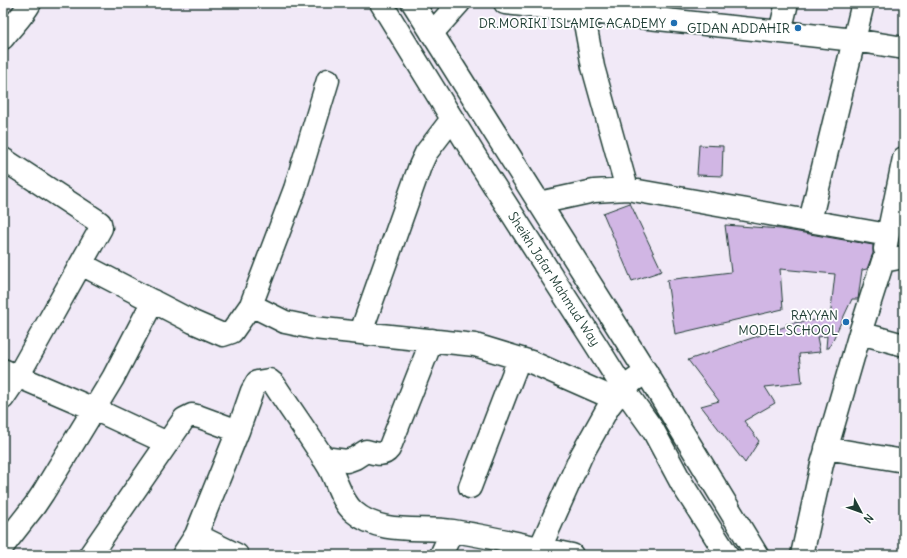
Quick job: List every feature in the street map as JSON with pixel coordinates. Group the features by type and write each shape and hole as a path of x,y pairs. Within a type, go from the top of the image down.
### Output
{"street":[{"path":"3,38 20,18 30,3"},
{"name":"Sheikh Jafar Mahmud Way","path":"381,3 452,119 598,348 619,393 652,430 682,484 727,555"},
{"name":"Sheikh Jafar Mahmud Way","path":"413,3 646,372 757,555"},
{"path":"432,33 459,3"},
{"path":"505,3 854,40 904,48"},
{"path":"780,32 787,3"},
{"path":"810,221 863,3"},
{"path":"583,12 593,67 627,189"},
{"path":"81,264 193,322 223,335 232,332 252,305 295,189 328,80"},
{"path":"361,332 420,166 426,153 452,119"},
{"path":"802,555 826,448 860,333 894,259 888,235 904,158"},
{"path":"3,159 100,224 101,228 81,264 11,373 3,398"},
{"path":"539,203 594,191 627,189 888,235"},
{"path":"3,546 36,505 112,378 153,301"},
{"path":"252,305 285,322 331,330 476,345 531,362 619,393"},
{"path":"860,333 904,345"},
{"path":"323,458 347,460 355,458 366,451 382,454 386,453 432,340"},
{"path":"470,487 519,359"},
{"path":"539,552 581,456 609,406 619,393 646,372"},
{"path":"11,373 167,443"},
{"path":"183,555 196,535 238,431 252,391 258,382 269,380 274,384 323,458 350,508 355,513 376,525 390,528 452,531 539,552 572,555"},
{"path":"90,555 184,419 192,415 238,431"},
{"path":"826,448 904,461"},
{"path":"441,555 452,531"},
{"path":"196,535 237,555"}],"building":[{"path":"699,145 723,146 722,176 697,175"},
{"path":"630,203 662,271 632,281 603,213"},
{"path":"725,225 781,229 873,245 873,253 867,269 862,270 858,299 852,299 829,348 826,348 827,336 817,337 820,352 799,354 802,383 765,387 775,403 744,421 759,441 745,463 701,406 719,401 688,360 787,326 786,324 830,318 835,274 780,269 783,309 675,334 667,280 731,272"}],"place":[{"name":"DR.MORIKI ISLAMIC ACADEMY","path":"674,23"},
{"name":"GIDAN ADDAHIR","path":"798,28"},
{"name":"RAYYAN MODEL SCHOOL","path":"846,322"}]}
